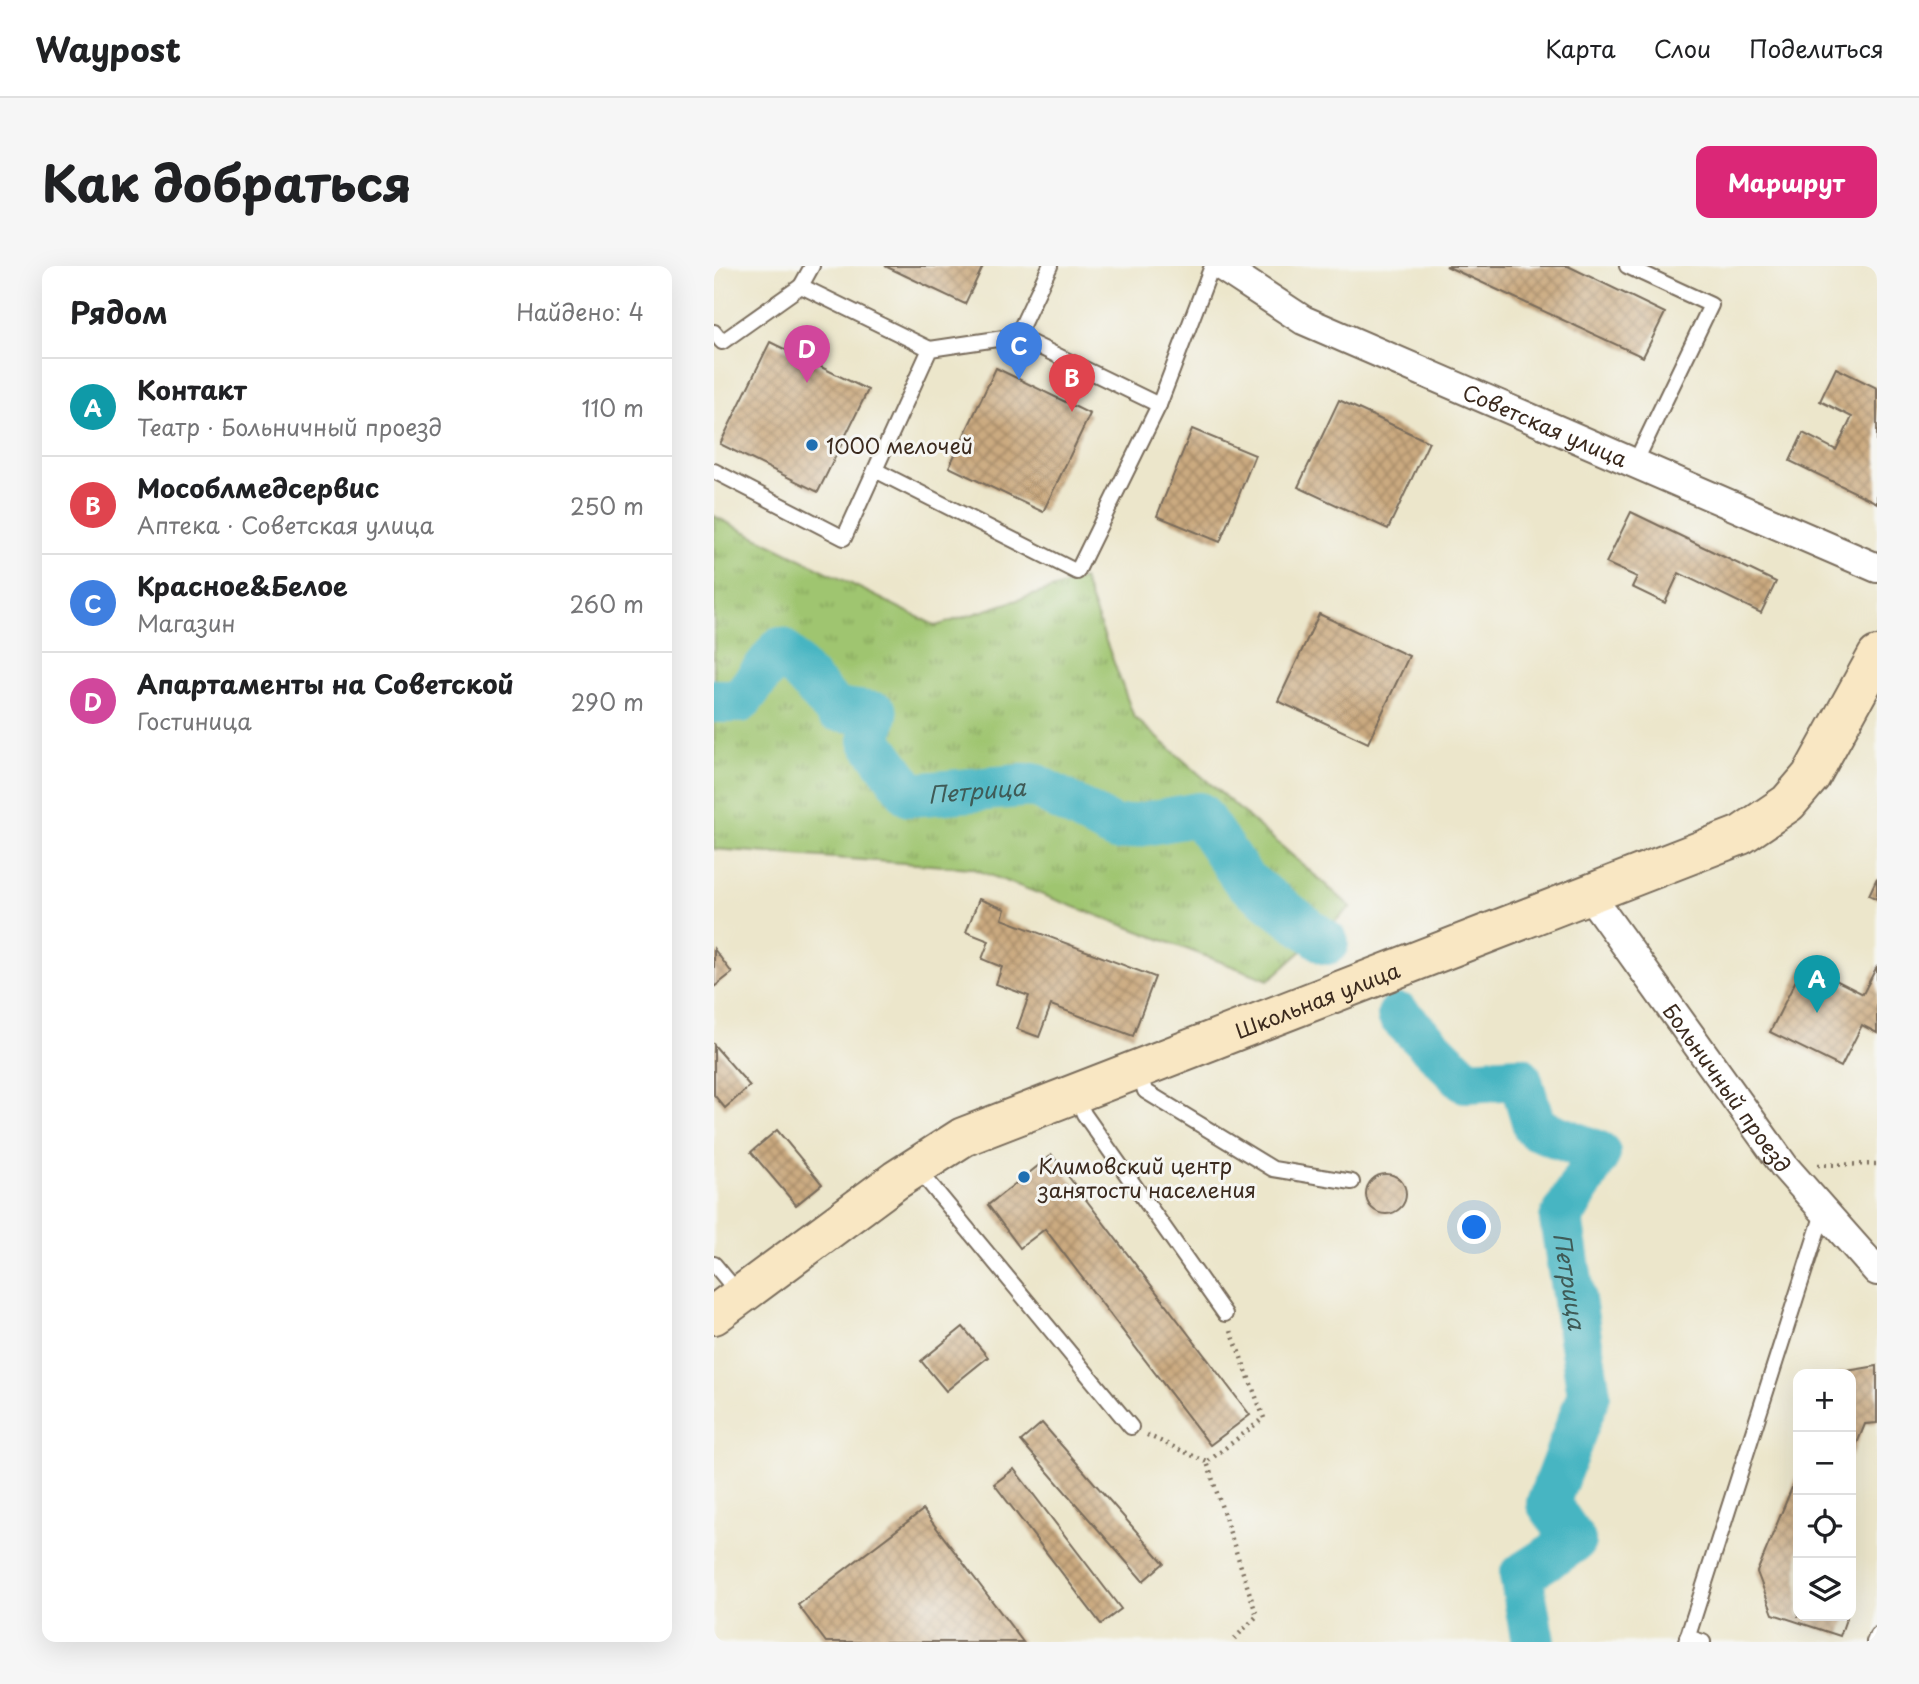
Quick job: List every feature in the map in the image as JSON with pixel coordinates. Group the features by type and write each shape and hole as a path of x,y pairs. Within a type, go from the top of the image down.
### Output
{"street":[{"name":"Советская улица","path":"1221,266 1303,320 1877,568"},
{"name":"Школьная улица","path":"727,1305 916,1167 963,1137 1741,835 1788,803 1811,776 1877,656"},
{"name":"Больничный проезд","path":"1588,894 1784,1166 1877,1271"}],"lane":[{"path":"717,343 801,286 812,266"},
{"path":"1017,337 1050,266"},
{"path":"875,470 1077,572 1159,405 1212,266"},
{"path":"1627,266 1711,305 1634,465"},
{"path":"801,286 930,349 1017,337 1159,405"},
{"path":"714,471 844,538 930,349"},
{"path":"1138,1069 1145,1091 1273,1169 1352,1182"},
{"path":"1075,1093 1084,1114 1225,1314"},
{"path":"916,1167 1131,1427"},
{"path":"1703,1642 1686,1639 1824,1210"},
{"path":"714,1264 727,1305"},
{"path":"1874,1642 1877,1635"}],"path":[{"path":"1784,1166 1877,1164"},
{"path":"1206,1462 1264,1418 1225,1314"},
{"path":"1131,1427 1206,1462 1257,1616 1231,1642"}],"green space":[{"path":"714,516 936,626 1083,579 1134,717 1351,907 1269,980 971,868 714,849"}],"building":[{"path":"885,266 983,266 965,304"},
{"path":"1446,266 1568,266 1665,313 1643,357"},
{"path":"770,342 868,390 818,492 720,444"},
{"path":"996,368 1090,414 1043,512 949,467"},
{"path":"1836,368 1877,388 1877,503 1790,461 1803,433 1836,450 1852,417 1820,401"},
{"path":"1339,400 1429,442 1388,529 1298,487"},
{"path":"1192,429 1255,455 1220,542 1157,516"},
{"path":"1631,512 1776,582 1761,613 1679,573 1665,603 1632,587 1637,577 1606,563"},
{"path":"1319,614 1409,656 1368,743 1278,701"},
{"path":"1877,878 1877,899 1869,895"},
{"path":"979,899 1005,909 1002,919 1155,977 1133,1036 1051,1005 1039,1037 1017,1029 1029,996 996,984 1002,967 982,959 989,941 966,932"},
{"path":"714,949 732,973 714,987"},
{"path":"1804,964 1863,994 1877,966 1877,1033 1862,1025 1841,1067 1770,1032"},
{"path":"714,1045 750,1086 725,1108 714,1095"},
{"path":"777,1130 822,1184 796,1205 751,1152"},
{"path":"1052,1155 1250,1415 1210,1445 1045,1229 1020,1248 988,1205"},
{"path":"1386,1174 1394,1175 1400,1180 1405,1186 1405,1202 1400,1208 1394,1213 1386,1214 1378,1213 1372,1208 1367,1202 1366,1194 1367,1186 1372,1180 1378,1175"},
{"path":"963,1327 988,1357 946,1391 921,1361"},
{"path":"1877,1366 1877,1423 1865,1424 1856,1446 1856,1432 1856,1370"},
{"path":"1042,1423 1164,1563 1143,1581 1021,1441"},
{"path":"1014,1469 1121,1609 1101,1624 994,1484"},
{"path":"1793,1485 1793,1621 1773,1614 1757,1572"},
{"path":"923,1510 1023,1642 826,1642 798,1605"},
{"path":"1794,1621 1845,1621 1840,1636"}],"waterway":[{"name":"Петрица","path":"714,701 740,701 780,649 835,709 876,714 870,740 910,795 1034,785 1116,829 1199,814 1244,880 1327,943"},
{"name":"Петрица","path":"1399,1015 1466,1081 1520,1078 1535,1128 1599,1153 1561,1219 1589,1394 1548,1503 1574,1541 1521,1575 1533,1642"}],"place":[{"name":"Красное&Белое","path":"1019,380"},
{"name":"Апартаменты на Советской","path":"807,383"},
{"name":"Мособлмедсервис","path":"1072,412"},
{"name":"1000 мелочей","path":"812,445"},
{"name":"Контакт","path":"1817,1013"},
{"name":"Климовский центр занятости населения","path":"1024,1177"}]}
